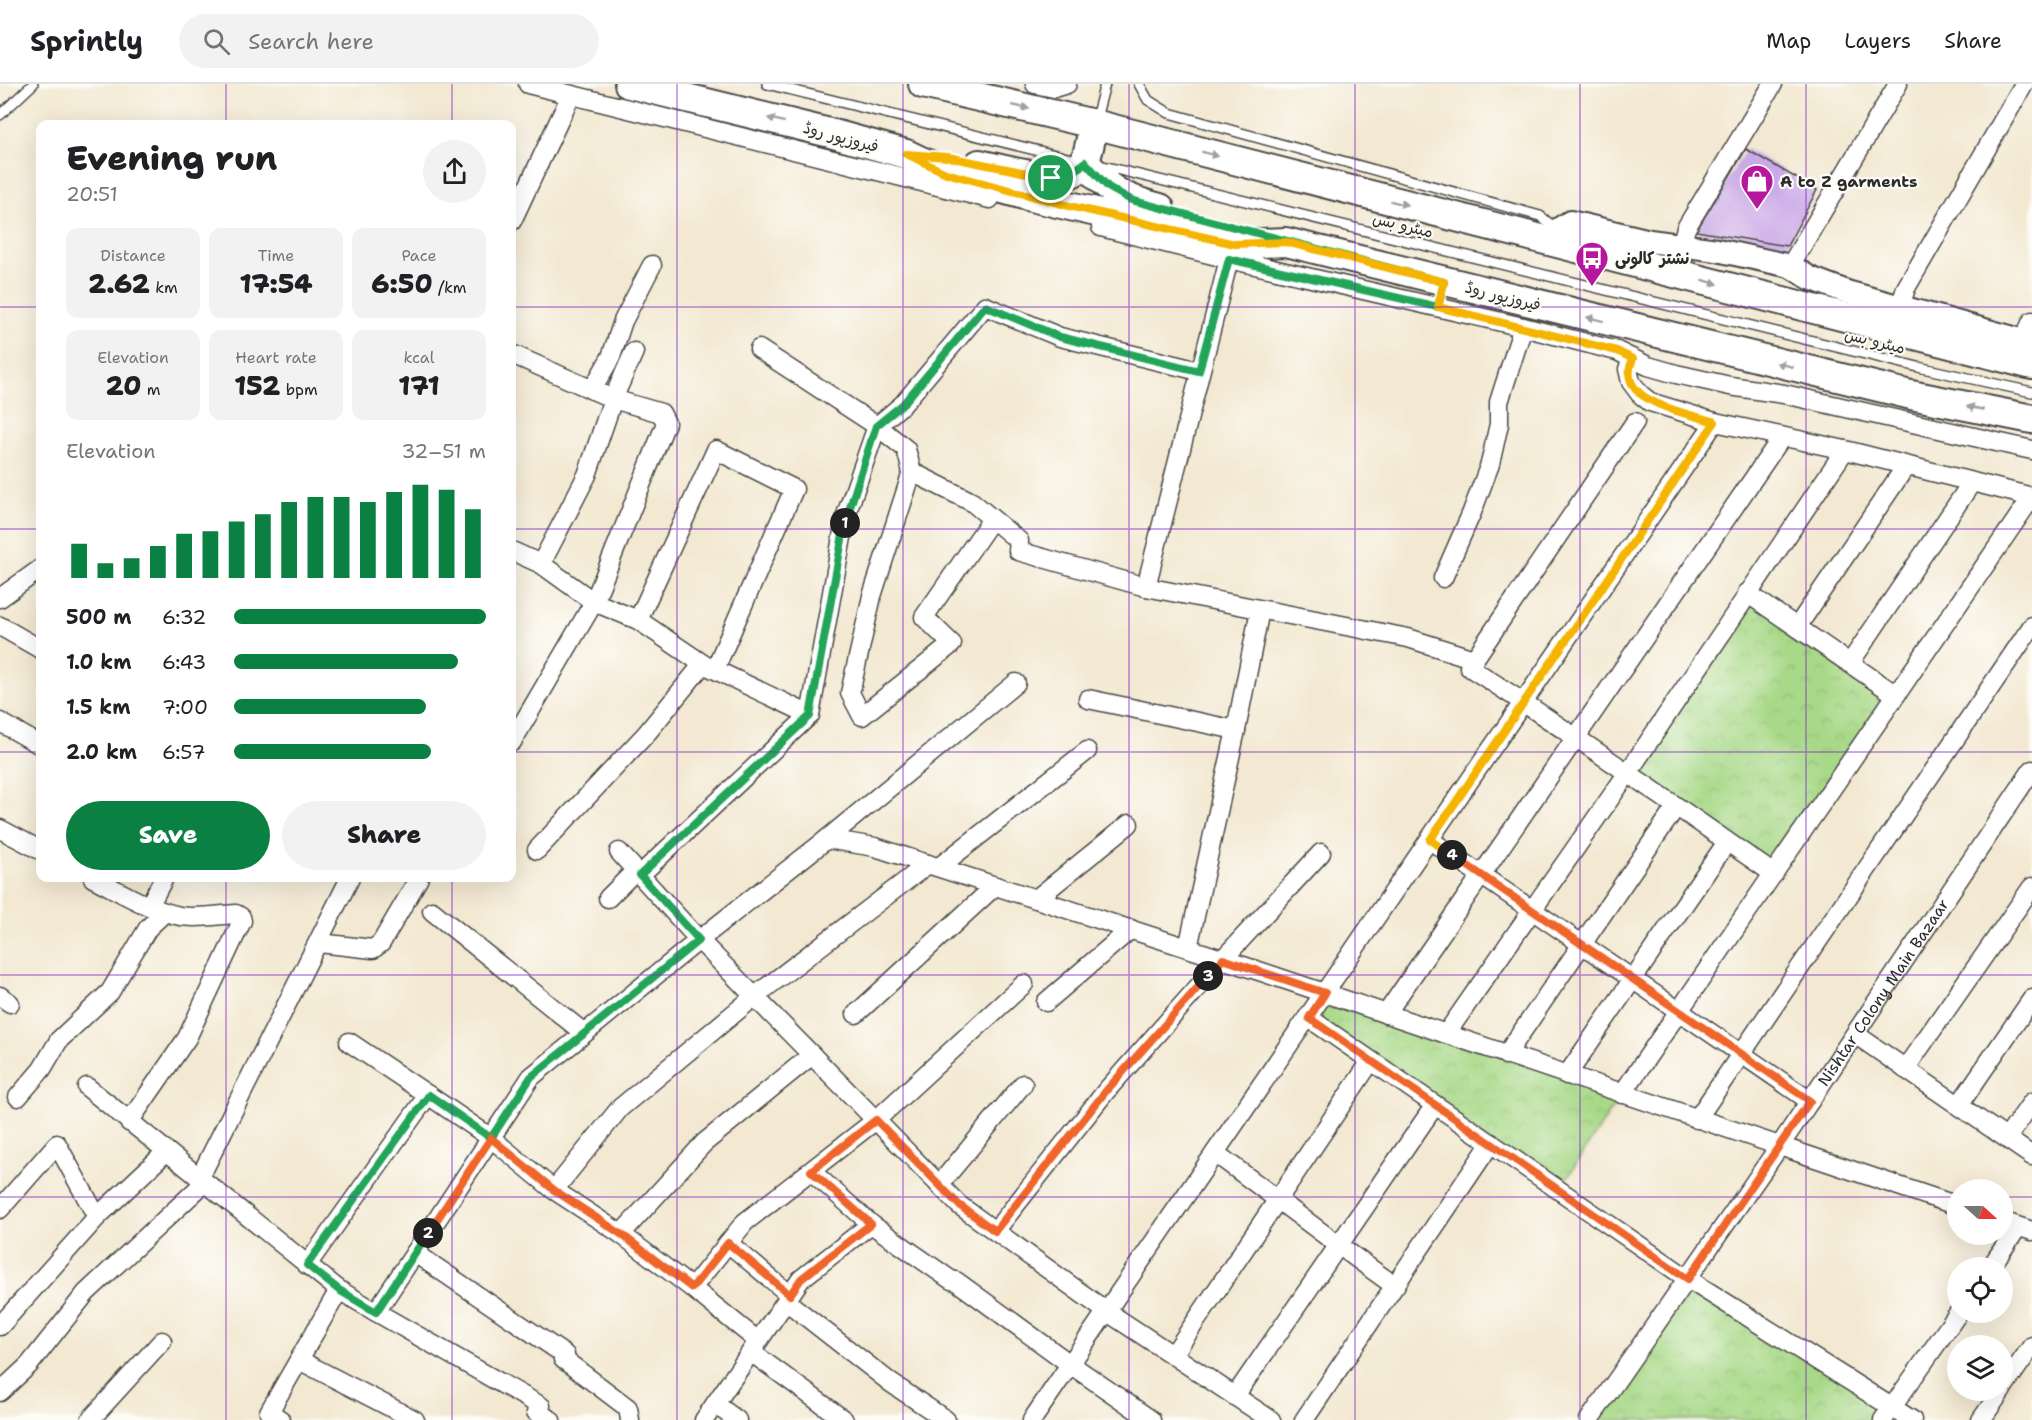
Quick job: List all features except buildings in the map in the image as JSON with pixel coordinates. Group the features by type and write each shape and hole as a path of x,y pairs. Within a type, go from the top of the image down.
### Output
{"main road":[{"name":"فیروزپور روڈ","path":"629,84 809,141 906,154 946,173 1031,197 1235,244 1286,242 1441,294 2032,419"},
{"path":"923,84 978,90 1094,124 1551,240 2030,343"},
{"path":"906,154 948,157 1051,178 1074,172 1085,162 1094,124"},
{"path":"1085,162 1108,187 1131,200 1286,242"}],"street":[{"path":"528,84 571,95 809,141 1229,259 1441,294 1523,327 1617,351 1648,366 2032,450"},
{"path":"1035,84 1054,88 1067,84"},
{"path":"1681,246 1686,228 1773,84"},
{"path":"1790,266 1898,84"},
{"path":"1900,307 1906,288 2024,84"},
{"path":"516,212 571,95"},
{"path":"1551,240 1557,230 1570,222 1650,242 1717,250 1790,266 1824,284 2030,343"},
{"path":"1146,587 1229,259"},
{"path":"592,390 611,357 622,321 652,265"},
{"path":"608,898 810,716 846,515 876,426 903,404 985,306 1060,337 1199,371"},
{"path":"1443,578 1490,464 1499,424 1499,402 1523,327"},
{"path":"759,349 876,426 906,449 912,472 872,596 850,693 862,716 952,644 924,617 992,519"},
{"path":"541,564 587,475 613,399 634,352"},
{"path":"516,356 613,399 661,413 666,423 594,602 516,735"},
{"path":"1622,1094 2032,497 1845,450 1715,422 1650,402 1631,382 1628,369 1633,359"},
{"path":"1635,422 1469,667 1576,736 1627,774 1774,874"},
{"path":"1035,1419 1106,1311 1309,1018 1715,422"},
{"path":"1386,1014 1782,437"},
{"path":"537,850 709,667 794,489 716,450 638,620"},
{"path":"1446,1034 1627,774 1845,450"},
{"path":"1797,627 1906,466"},
{"path":"912,472 972,502 1019,541 1018,551 1146,587 1408,638 1474,659"},
{"path":"1850,663 1972,482"},
{"path":"516,559 541,564 594,602 638,620 709,667 810,716"},
{"path":"0,598 36,572"},
{"path":"1747,593 1896,695"},
{"path":"1188,948 1260,610"},
{"path":"0,626 36,647"},
{"path":"1697,1119 2032,626"},
{"path":"376,1312 531,1077 1016,684"},
{"path":"1088,699 1236,730"},
{"path":"0,722 36,743"},
{"path":"554,1190 620,1108 754,996 934,866 1087,751"},
{"name":"Nishtar Colony Main Bazaar","path":"1590,1420 1779,1147 2032,770"},
{"path":"1506,1055 1676,807"},
{"path":"1036,899 1129,824"},
{"path":"3,836 36,848"},
{"path":"827,839 875,847 1131,929 1947,1202"},
{"path":"1430,840 1532,909 1581,946 1810,1101"},
{"path":"1567,1076 1727,842"},
{"path":"619,852 699,940 959,1205 1106,1311 1271,1420"},
{"path":"995,1231 1106,1091 1223,959 1321,854"},
{"path":"101,882 157,909 182,916 237,914 242,921 187,1038 129,1122"},
{"path":"18,1097 42,1069 59,1040 110,992 148,928 157,909 163,882"},
{"path":"0,1392 29,1365 86,1293 202,1181 348,882"},
{"path":"319,943 373,949 381,944 417,882"},
{"path":"856,1014 995,886"},
{"path":"1905,1068 2032,887"},
{"path":"432,911 584,1033"},
{"path":"1046,1002 1131,929"},
{"path":"692,1288 745,1222 876,1120 1024,984"},
{"path":"1959,1105 2032,999"},
{"path":"1309,1018 1888,1414 1912,1420"},
{"path":"1855,1034 2032,1156"},
{"path":"349,1042 491,1138 554,1190 621,1234 692,1288 755,1346 844,1420"},
{"path":"621,1234 704,1143 812,1055"},
{"path":"1173,1355 1371,1061"},
{"path":"939,1185 1023,1084"},
{"path":"87,1087 339,1290 541,1406 536,1412 551,1420"},
{"path":"307,1265 429,1095"},
{"path":"2007,1138 2032,1102"},
{"path":"1235,1396 1435,1105"},
{"path":"1304,1420 1491,1143"},
{"path":"0,1209 57,1144 97,1217"},
{"path":"0,1326 97,1217 166,1152"},
{"path":"1215,1153 1337,1246 1395,1286"},
{"path":"811,1171 871,1224 951,1280 956,1281 1151,1420"},
{"path":"704,1420 801,1279 871,1224"},
{"path":"1997,1257 2018,1226"},
{"path":"728,1243 788,1298 891,1383 946,1420"},
{"path":"415,1253 565,1355 563,1359 628,1408 630,1420"},
{"path":"281,1420 269,1412 339,1290"},
{"path":"1888,1414 1951,1323"},
{"path":"92,1419 162,1341"},
{"path":"2013,1374 2032,1346"},
{"path":"299,1360 415,1420"},
{"path":"1981,1420 1994,1401"},
{"path":"715,1404 737,1420"}],"lane":[{"path":"0,115 33,84"},
{"name":"میٹرو بس","path":"768,84 1918,367 2032,392"},
{"path":"1094,124 1105,84"},
{"path":"1139,84 1148,100 1169,113 1540,216 1550,224 1551,240"}],"green space":[{"path":"1747,593 1896,695 1774,874 1627,774"},
{"path":"1325,993 1622,1094 1559,1190 1309,1018"},
{"path":"1688,1279 1892,1407 1883,1420 1590,1420"}],"place":[{"name":"A to Z garments","path":"1757,210"},
{"name":"نشتر کالونی","path":"1592,287"}],"route":[{"path":"1051,178 948,157 906,154 946,173 1031,197 1235,244 1286,242 1444,282 1438,307 1627,355 1633,359 1628,369 1631,382 1650,402 1715,422 1430,840 1532,909 1581,946 1810,1101 1688,1279 1309,1018 1325,993 1223,959 1106,1091 995,1231 959,1205 876,1120 811,1171 871,1224 801,1279 790,1295 728,1243 692,1288 621,1234 554,1190 491,1138 376,1312 339,1290 307,1265 429,1095 491,1138 531,1077 699,940 640,875 810,716 846,515 876,426 903,404 985,306 1060,337 1199,371 1229,259 1438,307 1444,282 1131,200 1108,187 1085,162 1074,172 1051,178"}]}
